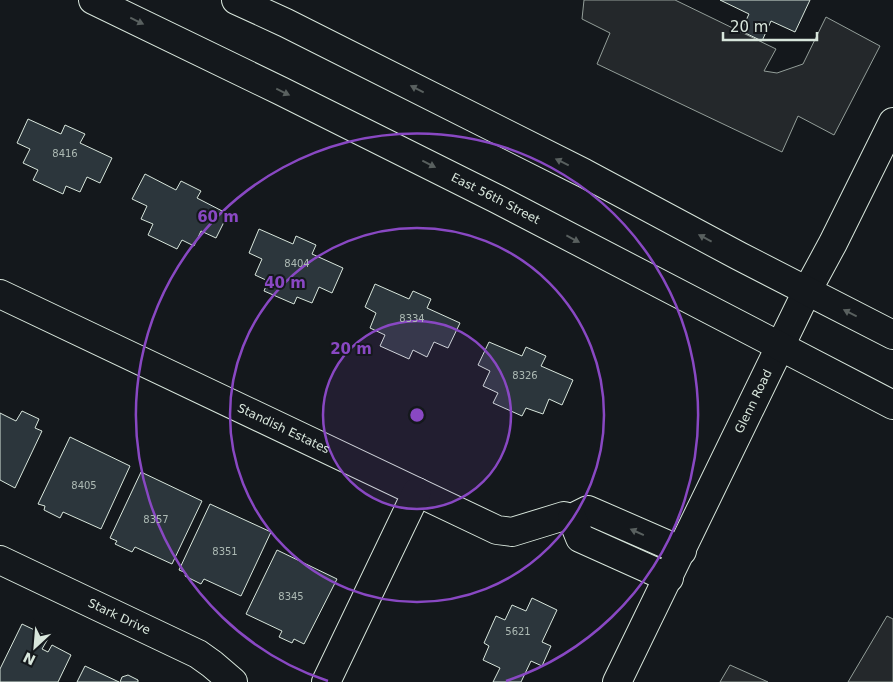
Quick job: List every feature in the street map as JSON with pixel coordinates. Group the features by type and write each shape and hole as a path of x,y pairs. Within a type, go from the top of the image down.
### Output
{"street":[{"name":"East 56th Street","path":"93,0 281,90 480,190 893,405"},
{"path":"236,0 302,31 584,173 893,335"},
{"name":"Glenn Road","path":"617,682 807,291 893,122"},
{"name":"Standish Estates","path":"0,294 497,530 512,532 564,516 572,518 588,510 682,551"},
{"path":"326,682 417,492"},
{"path":"572,518 580,538 669,578"},
{"name":"Stark Drive","path":"0,560 198,654 233,682"}],"shaded area":[{"path":"584,0 675,0 776,49 764,71 777,73 803,64 826,17 880,46 834,135 798,116 782,152 597,64 610,33 582,19"},
{"path":"887,616 893,619 893,682 848,682"},
{"path":"730,665 768,682 720,682"}],"building":[{"path":"720,0 810,0 795,32 771,21 762,41 741,31 749,14"},
{"path":"28,119 61,134 65,125 85,134 80,143 112,158 100,183 87,177 80,192 66,186 63,194 33,180 38,170 23,163 30,149 17,143"},
{"path":"145,174 176,190 181,181 201,191 197,198 228,214 216,238 201,231 194,246 182,240 177,249 148,235 153,224 141,219 147,206 132,199"},
{"path":"259,229 293,244 296,236 316,245 312,254 343,268 332,293 319,287 312,303 297,297 294,304 264,291 268,281 255,275 262,259 249,253"},
{"path":"375,284 409,299 413,291 431,299 427,308 460,323 448,348 434,342 427,357 413,350 409,359 380,346 385,335 370,328 376,313 365,307"},
{"path":"489,342 522,356 526,347 546,356 541,366 573,380 562,405 549,399 543,414 526,408 522,416 493,403 498,393 483,386 490,371 478,365"},
{"path":"22,411 39,419 35,428 42,431 15,488 0,480 0,413 16,421"},
{"path":"70,437 130,466 101,529 63,512 60,518 44,510 45,506 38,504"},
{"path":"141,472 202,501 172,564 135,547 132,552 115,544 117,541 110,538"},
{"path":"210,504 271,532 241,596 204,579 201,584 185,576 186,573 179,570"},
{"path":"277,550 337,579 304,644 294,639 292,643 279,637 282,631 246,614"},
{"path":"532,598 557,610 542,642 551,646 542,666 531,661 521,682 493,682 500,668 483,660 489,646 484,643 496,616 505,620 512,605 526,611"},
{"path":"22,624 49,637 42,649 48,652 52,645 71,655 58,682 0,682 0,669"},
{"path":"85,666 119,682 77,682"},
{"path":"128,675 138,680 138,682 120,682 122,677"}]}
